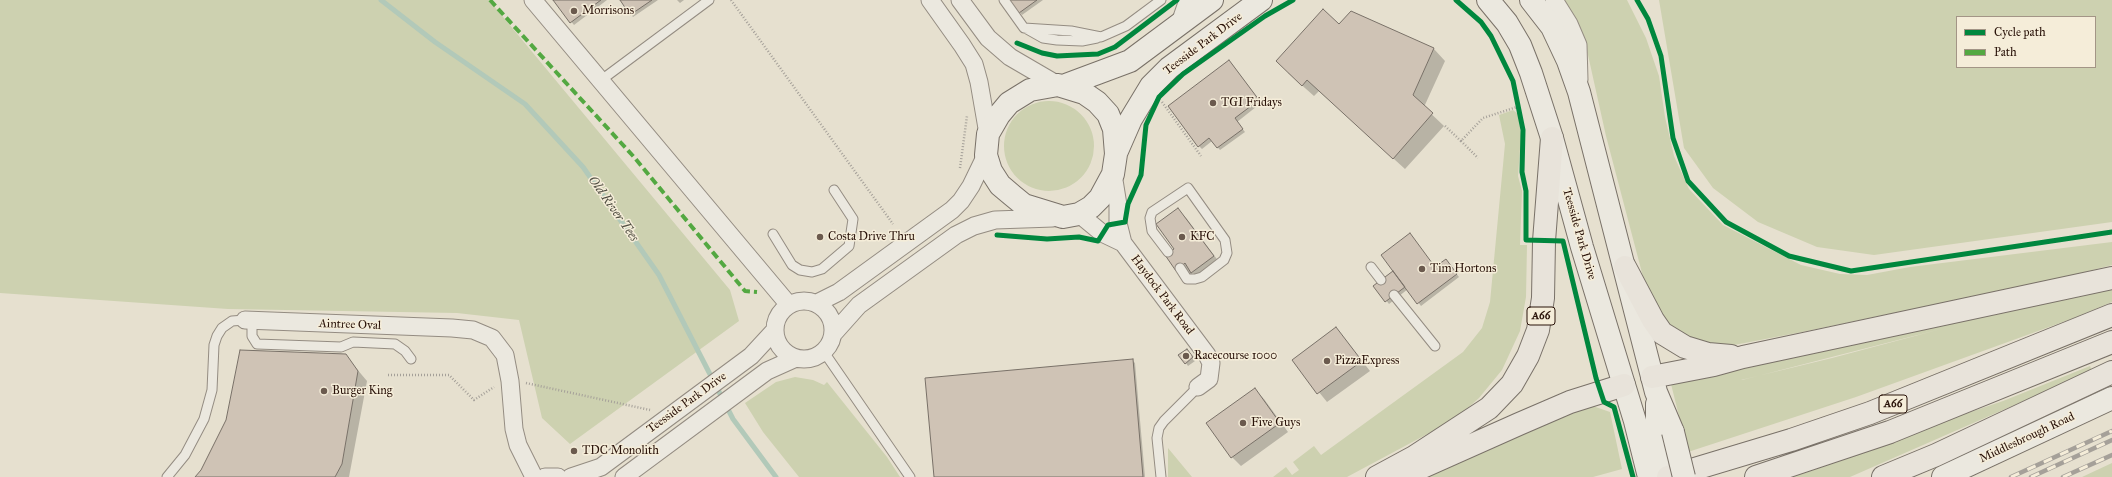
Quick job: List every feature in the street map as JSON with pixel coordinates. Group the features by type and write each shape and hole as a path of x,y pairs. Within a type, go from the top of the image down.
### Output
{"highway":[{"name":"A66","path":"1377,477 1414,457 1488,408 1512,384 1528,356 1538,330 1543,298 1544,241 1552,138"},
{"path":"1625,267 1653,320 1662,333 1685,347 1708,354 1743,357"},
{"path":"1654,385 1743,357 2112,278"},
{"name":"A66","path":"1667,477 1791,440 1870,413 2112,315"},
{"name":"A66","path":"1756,477 1890,432 2112,342"},
{"path":"1884,477 1936,455 2112,372"},
{"path":"1399,477 1563,405 1624,384"}],"street":[{"path":"533,0 773,284 788,305"},
{"path":"930,0 962,44 974,64 979,82 991,171 1000,185 1024,205 1071,216 1123,243"},
{"path":"960,0 988,38 1010,57 1061,86 1084,93 1097,102 1108,114 1114,129 1118,223 1123,243"},
{"path":"1180,23 1188,0"},
{"path":"817,303 839,292 952,210 961,201 971,186 999,115 1019,96 1030,90 1061,86 1130,61 1212,0"},
{"name":"Teesside Park Drive","path":"1488,0 1507,24 1520,45 1531,73 1552,138 1582,247 1624,384 1684,477"},
{"name":"Teesside Park Drive","path":"1531,0 1552,27 1568,61 1579,92 1625,267 1654,385 1657,436 1649,477"},
{"path":"1554,0 1569,24 1578,45 1579,92"},
{"name":"Teesside Park Drive","path":"1115,164 1131,119 1151,86 1169,68 1268,5"},
{"path":"834,333 832,318 828,312 817,303 802,300 788,305 778,316 775,330 779,345 789,355 796,358 811,359 824,352 829,347 834,333 859,305 956,234 974,226 994,220 1071,216 1091,207 1100,198 1115,164"},
{"name":"Haydock Park Road","path":"1123,243 1208,355 1211,363 1209,380 1198,388"},
{"name":"Aintree Oval","path":"249,320 472,330 492,338 499,345 505,355 510,381 514,429 518,445 534,477"},
{"name":"Teesside Park Drive","path":"571,477 601,467 669,415 751,356 775,330"},
{"name":"Teesside Park Drive","path":"624,477 767,371 796,358"},
{"path":"1624,384 1654,385"},
{"name":"Middlesbrough Road","path":"1943,477 2112,398"},
{"path":"1657,436 1667,477"},
{"path":"545,477 558,477"}],"lane":[{"path":"600,81 709,0"},
{"path":"1004,0 1024,28 1071,31 1101,38 1126,26 1161,0"},
{"path":"1168,252 1152,230 1150,218 1152,212 1188,188 1226,240 1227,254 1224,260 1202,277 1187,279 1180,268"},
{"path":"773,234 792,265 800,270 812,272 822,269 849,246 852,230 852,216 834,190"},
{"path":"1371,267 1381,280"},
{"path":"1394,295 1435,346"},
{"path":"249,320 252,336 257,344 341,347 353,342 395,344 405,351 411,359"},
{"name":"Aintree Oval","path":"167,477 185,455 204,419 212,390 214,345 217,336 222,328 232,321 249,320"},
{"path":"824,352 910,477"},
{"path":"1161,477 1157,438 1159,428 1164,421 1198,388"}],"path":[{"path":"731,0 893,224"},
{"path":"1268,5 1293,0"},
{"path":"1461,141 1483,118 1520,106"},
{"path":"1166,108 1201,156"},
{"path":"1445,126 1478,158"},
{"path":"1131,198 1141,175 1146,132"},
{"path":"1020,236 1047,239 1079,237 1098,241 1102,233"},
{"path":"388,375 449,375 474,400 499,384 510,381 669,415"}],"green space":[{"path":"0,0 489,0 730,290 739,321 570,444 542,418 519,320 457,313 228,309 0,293"},
{"path":"1565,0 1627,0 1646,38 1659,76 1665,117 1674,156 1689,189 1723,225 1801,265 1840,274 1867,275 1910,267 2112,242 2112,265 2057,279 1802,332 1729,346 1708,347 1665,325 1647,292 1606,136 1588,55"},
{"path":"1659,0 2112,0 2112,222 1874,255 1817,247 1758,222 1713,188 1684,148"},
{"path":"1049,101 1066,105 1081,114 1090,129 1094,146 1090,163 1081,178 1066,187 1049,191 1032,187 1017,178 1008,163 1004,146 1008,129 1017,114 1032,105"},
{"path":"1513,110 1518,114 1521,135 1518,176 1522,191 1520,245 1527,245 1526,297 1520,331 1502,370 1479,398 1460,415 1347,477 1273,477 1286,467 1292,475 1299,470 1293,462 1314,446 1321,455 1463,352 1482,328 1490,302 1505,144 1499,115"},
{"path":"2112,288 2112,302 2074,318 1856,397 1688,452 1670,380 2013,311","holes":["1941,329 1832,358 1759,376"]},
{"path":"2090,366 2092,371 1850,477 1779,477 2003,401"},
{"path":"795,377 813,380 824,385 827,382 887,457 900,477 799,477 763,432 745,403 776,382"},
{"path":"1587,404 1610,412 1622,469 1593,477 1419,477"},
{"path":"1168,448 1192,477 1168,477"},
{"path":"2112,463 2112,477 2082,477"}],"building":[{"name":"Morrisons","path":"553,0 601,0 570,23"},
{"name":"Morrisons","path":"620,0 652,0 630,15"},
{"path":"1009,0 1037,0 1019,13"},
{"path":"1323,9 1339,24 1351,11 1434,48 1413,95 1433,113 1393,159 1307,80 1302,86 1276,61"},
{"name":"TGI Fridays","path":"1229,60 1259,100 1235,118 1243,129 1217,148 1209,138 1198,147 1168,106"},
{"name":"KFC","path":"1178,208 1214,256 1191,273 1185,263 1176,271 1165,255 1174,249 1156,224"},
{"name":"Tim Hortons","path":"1410,233 1435,267 1446,259 1457,274 1417,304 1381,255"},
{"path":"1393,271 1405,287 1385,302 1373,286"},
{"name":"PizzaExpress","path":"1336,327 1362,361 1317,394 1292,360"},
{"name":"Racecourse 1000","path":"1187,349 1193,357 1185,364 1178,355"},
{"path":"240,350 346,354 358,371 342,464 335,477 195,477 201,470 226,420"},
{"path":"1133,359 1143,477 934,477 925,378"},
{"name":"Five Guys","path":"1255,388 1280,423 1231,458 1206,423"}],"waterway":[{"name":"Old River Tees","path":"381,0 435,42 525,104 583,167 659,275 733,419 776,477"}],"railway":[{"path":"2011,477 2112,431"},
{"path":"2031,477 2112,440"},
{"path":"2063,477 2112,455"}],"marked path":[{"path":"490,0 634,157 745,291 757,292"}],"cycle path":[{"path":"1017,43 1042,53 1057,56 1098,54 1115,47 1177,0"},
{"path":"997,235 1047,239 1079,237 1098,241 1108,225 1125,222 1128,204 1141,175 1146,125 1159,97 1183,74 1265,16 1293,0"},
{"path":"1456,0 1481,22 1491,36 1513,81 1523,130 1522,172 1526,191 1526,240 1563,241 1596,378 1604,402 1614,407 1633,477"},
{"path":"1637,0 1648,19 1661,56 1673,138 1688,181 1726,222 1789,256 1851,271 2112,232"}],"place":[{"name":"Morrisons","path":"574,11"},
{"name":"TGI Fridays","path":"1213,103"},
{"name":"Costa Drive Thru","path":"820,237"},
{"name":"KFC","path":"1182,237"},
{"name":"Tim Hortons","path":"1422,269"},
{"name":"Racecourse 1000","path":"1186,356"},
{"name":"PizzaExpress","path":"1327,361"},
{"name":"Burger King","path":"324,391"},
{"name":"Five Guys","path":"1243,423"},
{"name":"TDC Monolith","path":"574,451"}]}
